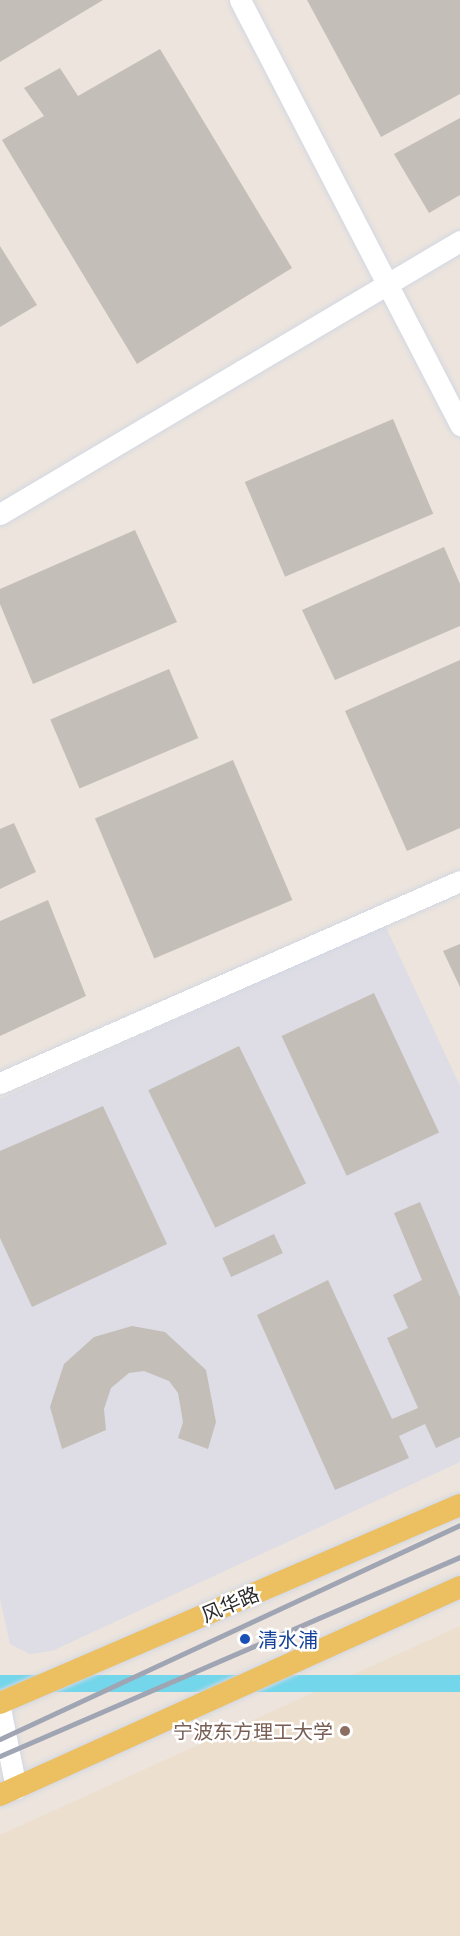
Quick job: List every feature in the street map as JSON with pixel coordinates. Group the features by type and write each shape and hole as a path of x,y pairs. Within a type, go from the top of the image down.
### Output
{"main road":[{"name":"风华路","path":"0,1703 460,1505"},
{"path":"8,1792 460,1587"}],"street":[{"path":"240,0 460,425"},
{"path":"0,513 389,286 460,241"},
{"path":"0,1083 460,881"},
{"path":"0,1708 8,1792"}],"shaded area":[{"path":"385,925 460,1086 460,1462 52,1651 30,1654 10,1644 0,1599 0,1099"},
{"name":"宁波东方理工大学","path":"460,1626 460,1936 0,1936 0,1835"}],"water":[{"path":"0,1675 460,1675 460,1692 0,1692"}],"building":[{"path":"0,0 103,0 0,62"},
{"path":"307,0 460,0 460,94 381,137"},
{"path":"160,49 292,268 137,364 2,140 44,116 24,88 60,68 78,96"},
{"path":"460,118 460,195 429,213 394,154"},
{"path":"0,246 37,305 0,327"},
{"path":"393,419 433,514 285,577 245,482"},
{"path":"135,530 177,622 33,684 0,604 0,589"},
{"path":"444,547 460,584 460,626 335,680 302,610"},
{"path":"460,660 460,828 407,851 345,711"},
{"path":"169,669 198,738 80,788 50,719"},
{"path":"233,760 292,900 154,959 95,819"},
{"path":"14,823 36,872 0,889 0,829"},
{"path":"48,900 86,996 0,1036 0,921"},
{"path":"460,944 460,987 443,951"},
{"path":"374,993 439,1133 347,1176 282,1036"},
{"path":"239,1046 306,1184 215,1228 148,1090"},
{"path":"103,1106 167,1244 32,1307 0,1238 0,1151"},
{"path":"420,1202 460,1297 460,1437 436,1448 425,1424 399,1436 409,1458 335,1490 257,1315 328,1280 392,1419 418,1408 387,1338 408,1328 393,1295 422,1280 394,1213"},
{"path":"274,1234 283,1253 231,1277 222,1258"},
{"path":"132,1326 165,1332 206,1370 216,1422 208,1449 178,1438 183,1422 178,1393 169,1381 144,1371 129,1373 111,1388 104,1409 106,1430 62,1449 50,1407 64,1364 94,1337"}],"railway":[{"path":"0,1739 460,1525"},
{"path":"0,1756 460,1557"}],"place":[{"name":"清水浦","path":"245,1639"},
{"name":"宁波东方理工大学","path":"345,1731"}]}
